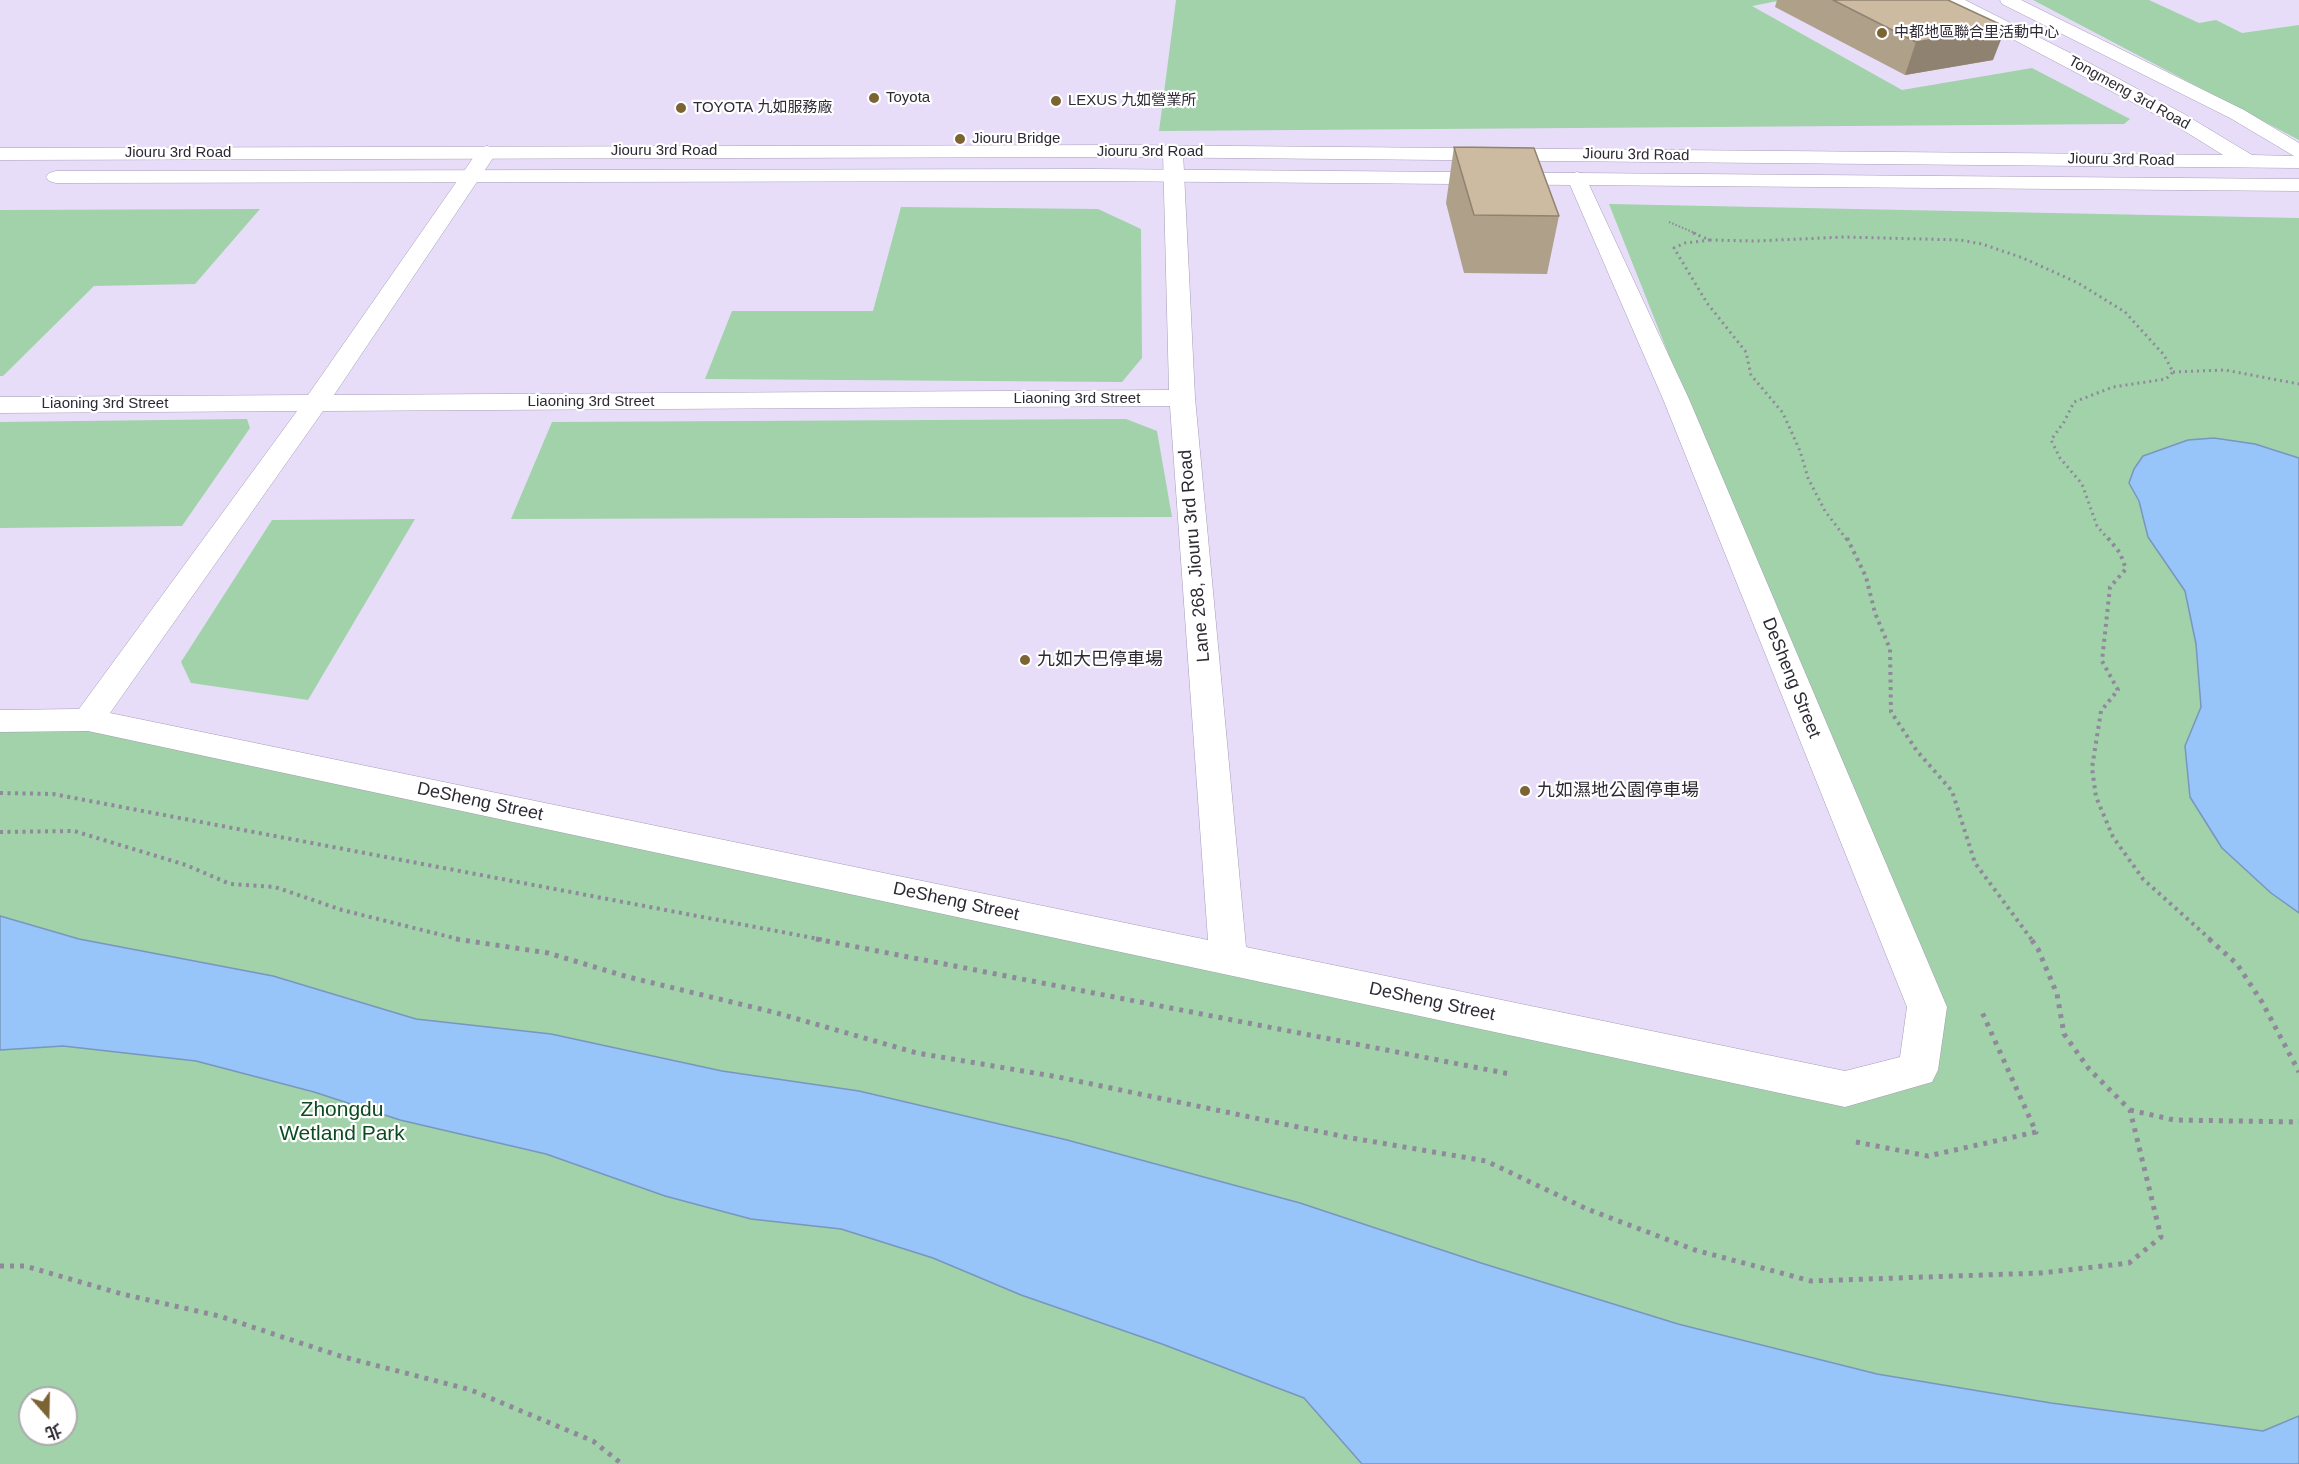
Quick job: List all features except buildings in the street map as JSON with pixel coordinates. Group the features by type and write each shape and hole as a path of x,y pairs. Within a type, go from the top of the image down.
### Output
{"street":[{"name":"Tongmeng 3rd Road","path":"1952,0 2168,114 2294,189"},
{"name":"Tongmeng 3rd Road","path":"2008,0 2236,114 2299,152"},
{"path":"1991,20 2037,14"},
{"path":"88,720 316,403 487,152"},
{"name":"Jiouru 3rd Road","path":"0,154 487,152 1174,164 1577,178 2294,189"},
{"name":"Jiouru 3rd Road","path":"36,177 470,176 1174,164 2299,162"},
{"name":"Lane 268, Jiouru 3rd Road","path":"1174,164 1182,398 1228,959"},
{"name":"DeSheng Street","path":"0,721 88,720 1845,1089 1918,1070 1927,1007 1681,410 1577,178"},
{"name":"Liaoning 3rd Street","path":"0,405 1182,398"}],"path":[{"path":"1661,218 1710,240"},
{"path":"0,832 74,831 186,865 230,884 275,887 342,910 465,941 548,953 628,977 773,1012 916,1053 1058,1077 1346,1137 1486,1161 1587,1209 1695,1250 1811,1281 2041,1273 2129,1263 2161,1237 2130,1110 2089,1069 2064,1034 2057,994 2038,949 1976,863 1952,791 1917,751 1891,712 1890,649 1875,614 1866,577 1845,535 1825,511 1808,478 1800,451 1783,412 1751,375 1746,352 1707,303 1674,248 1685,243 1710,240 1756,241 1844,237 1960,240 1982,244 2023,258 2078,283 2125,312 2164,355 2173,372"},
{"path":"2299,384 2225,370 2173,372 2166,379 2113,387 2074,402 2064,422 2050,440 2060,458 2082,484 2097,526 2120,553 2126,569 2110,587 2102,660 2118,690 2101,711 2092,768 2096,797 2113,837 2143,879 2237,964 2262,1002 2299,1072"},
{"path":"0,793 53,794 966,967 1517,1076"},
{"path":"1845,1140 1928,1156 2036,1132 1978,1002"},
{"path":"2130,1110 2174,1120 2299,1122"},
{"path":"0,1266 25,1266 122,1294 219,1316 340,1356 471,1390 593,1441 622,1464"}],"green space":[{"path":"1176,0 1783,0 1752,6 1902,90 2032,68 2130,119 2124,124 1159,131"},
{"path":"2033,0 2149,0 2199,23 2216,20 2242,33 2299,25 2299,140"},
{"name":"Zhongdu Wetland Park","path":"1609,204 2299,218 2299,1464 0,1464 0,721 88,720 1845,1089 1918,1070 1927,1007"},
{"path":"901,207 1098,209 1141,229 1142,358 1122,382 705,379 732,311 873,311"},
{"path":"260,209 195,284 94,286 3,376 0,376 0,210"},
{"path":"247,419 250,428 182,526 0,528 0,422"},
{"path":"1126,419 1157,431 1172,517 511,519 552,422"},
{"path":"415,519 308,700 191,683 181,662 272,520"}],"water":[{"path":"2214,438 2255,444 2299,458 2299,913 2271,893 2222,848 2190,797 2185,746 2201,707 2196,644 2185,591 2148,537 2139,501 2129,483 2134,469 2143,456 2188,440"},
{"path":"0,916 79,939 273,976 416,1019 551,1034 722,1071 859,1091 1067,1140 1300,1203 1481,1263 1678,1324 1877,1374 2051,1403 2263,1431 2299,1416 2299,1464 1362,1464 1304,1398 1162,1344 1021,1295 933,1258 841,1229 751,1219 665,1196 546,1154 400,1120 314,1092 196,1061 63,1046 0,1050"}],"place":[{"name":"中都地區聯合里活動中心","path":"1882,33"},
{"name":"Toyota","path":"874,98"},
{"name":"LEXUS 九如營業所","path":"1056,101"},
{"name":"TOYOTA 九如服務廠","path":"681,108"},
{"name":"Jiouru Bridge","path":"960,139"},
{"name":"九如大巴停車場","path":"1025,660"},
{"name":"九如濕地公園停車場","path":"1525,791"}]}
